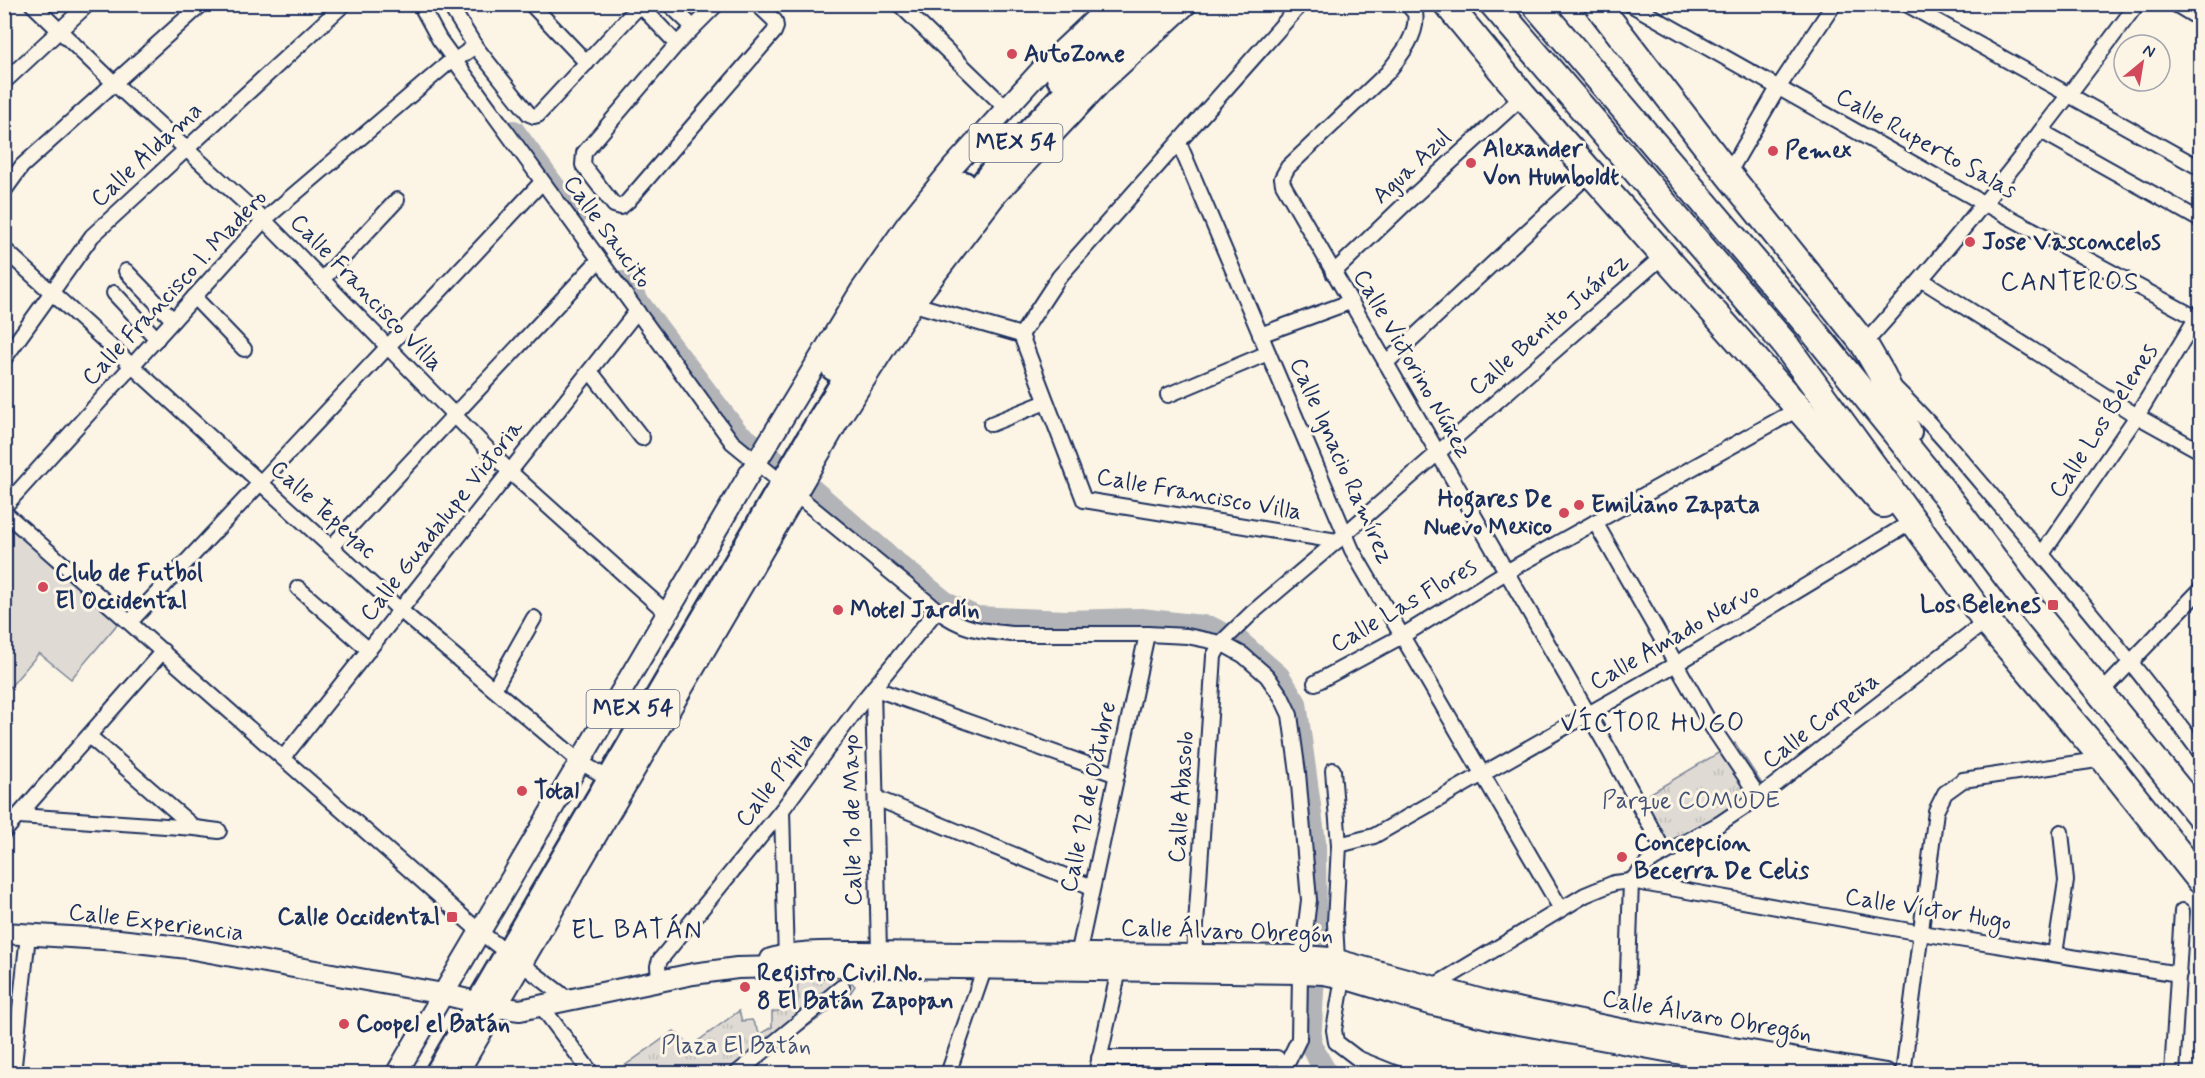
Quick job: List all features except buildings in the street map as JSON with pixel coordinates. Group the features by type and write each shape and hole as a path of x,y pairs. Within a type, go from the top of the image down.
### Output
{"highway":[{"path":"1447,4 1523,96 1798,409 1903,527 1953,577"},
{"path":"1492,4 1784,343 1986,621 2104,759 2200,880"},
{"path":"1535,4 1809,326 1945,494 2017,590 2200,816"},
{"path":"1597,4 1728,174 1864,344 1882,375 1910,436 1945,494"}],"main road":[{"name":"MEX 54","path":"776,478 807,457 887,297 930,224 1026,110 1135,4"},
{"name":"MEX 54","path":"420,1074 470,1001 776,478 795,415 887,297 993,168 1068,89 1158,4"},
{"name":"MEX 54","path":"436,1074 470,1001"}],"street":[{"name":"Calle Francisco Villa","path":"32,4 115,84 264,220 510,472 667,613"},
{"path":"4,82 88,4"},
{"path":"4,191 22,166 202,4"},
{"name":"Calle Aldama","path":"4,358 92,236 344,4"},
{"name":"Calle Saucito","path":"420,4 439,39 732,442 937,610 953,622 991,632 1147,634 1187,636 1221,642 1243,655 1267,676 1281,696 1290,715 1298,773 1309,900 1299,1039 1282,1074"},
{"path":"449,4 473,47 529,114 534,116 538,115 640,5 677,44"},
{"path":"531,4 586,63"},
{"path":"669,4 693,27"},
{"path":"717,4 677,44 584,153 583,165 614,205 621,207 628,201 774,33 775,21 757,4"},
{"path":"899,4 1005,107"},
{"path":"887,297 920,208 1005,107 1111,4"},
{"path":"887,297 997,194 1101,83 1186,4"},
{"path":"887,297 1021,335 1059,277 1301,4"},
{"name":"Calle Victorino Núñez","path":"1407,4 1415,13 1416,25 1403,51 1387,73 1288,167 1282,178 1285,189 1610,750 1665,853"},
{"name":"Calle Ruperto Salas","path":"1630,4 1985,204 2199,316"},
{"path":"1728,174 1778,88 1834,4"},
{"path":"1906,4 2200,168"},
{"path":"1864,344 1922,280 1985,204 2137,4"},
{"path":"2175,4 2200,19"},
{"name":"Calle Francisco I. Madero","path":"4,507 264,220 455,59 473,47"},
{"name":"Agua Azul","path":"1333,273 1523,96"},
{"path":"2041,130 2200,220"},
{"name":"Calle Ignacio Ramírez","path":"1179,143 1268,353 1341,537 1352,550 1561,909"},
{"path":"1386,363 1590,173"},
{"path":"130,622 542,182"},
{"path":"322,280 397,200"},
{"name":"Calle Tepeyac","path":"4,249 400,610 494,689 603,775"},
{"name":"Calle Benito Juárez","path":"1221,642 1663,256"},
{"path":"331,548 599,260"},
{"path":"126,271 173,320"},
{"path":"1922,280 2137,416 2200,451"},
{"path":"114,293 157,339"},
{"path":"194,297 244,349"},
{"path":"1260,335 1350,302"},
{"name":"Calle Guadalupe Victoria","path":"283,758 637,312"},
{"name":"Calle Los Belenes","path":"2042,554 2137,416 2199,316"},
{"name":"Calle Francisco Villa","path":"1021,335 1084,500 1341,537"},
{"path":"1168,395 1268,353"},
{"path":"590,371 642,438"},
{"path":"1882,375 1922,414 2042,554 2132,661 2200,752"},
{"path":"991,424 1046,402"},
{"name":"Calle Las Flores","path":"1315,683 1402,636 1506,572 1798,409"},
{"path":"457,1074 470,1001 603,775 667,613 776,478"},
{"path":"4,512 501,948 569,1000"},
{"path":"1595,522 1712,727 1759,797"},
{"name":"Calle Amado Nervo","path":"1339,845 1374,836 1676,664 1903,527"},
{"path":"298,588 369,650"},
{"path":"2101,693 2200,590"},
{"name":"Calle Pípila","path":"658,981 660,960 782,810 873,688 937,610"},
{"path":"494,689 534,618"},
{"name":"Calle Corpeña","path":"1631,881 1647,864 1719,824 1759,797 1986,621"},
{"name":"Calle 12 de Octubre","path":"1076,962 1147,634"},
{"name":"Calle Abasolo","path":"1194,955 1214,656 1221,642"},
{"path":"6,828 163,651"},
{"path":"873,688 1117,776"},
{"name":"Calle 1o de Mayo","path":"873,688 879,952"},
{"path":"89,736 195,828"},
{"path":"1903,1074 1936,810 1945,793 1963,780 2104,759"},
{"path":"1333,770 1339,845 1335,924 1334,1030 1336,1042 1357,1058 1397,1074"},
{"path":"876,798 1092,887"},
{"path":"782,810 786,961"},
{"path":"19,816 219,831"},
{"path":"2055,954 2066,881 2061,832"},
{"path":"1627,1004 1631,881"},
{"name":"Calle Víctor Hugo","path":"1413,999 1585,895 1614,883 1631,881 1921,933 2179,974"},
{"path":"2172,1074 2182,911"},
{"name":"Calle Experiencia","path":"4,933 119,940 188,948 470,1001"},
{"path":"13,1074 28,935"},
{"name":"Calle Álvaro Obregón","path":"786,961 814,952 879,952 987,961"},
{"name":"Calle Álvaro Obregón","path":"470,1001 520,1010 658,981 786,961 1076,962 1194,955 1335,968 1434,986 1497,1004 1620,1029 1886,1074"},
{"path":"948,1074 987,961"},
{"name":"Calle Álvaro Obregón","path":"1076,962 1119,970 1303,965"},
{"name":"Calle Álvaro Obregón","path":"1335,968 1413,999 1497,1020 1791,1074"},
{"path":"1096,1074 1119,970"},
{"path":"736,1074 842,987"},
{"path":"404,988 417,1004 424,1025"},
{"path":"396,1074 424,1025 470,1001"},
{"path":"542,1007 592,1074"},
{"path":"1099,1058 1277,1058"},
{"path":"1199,1058 1199,1074"}],"green space":[{"name":"Club de Futbol El Occidental","path":"5,522 120,621 71,679 39,653 5,693"},
{"name":"Parque COMUDE","path":"1735,743 1764,787 1656,852 1629,806"},
{"name":"Plaza El Batán","path":"842,972 855,986 847,998 747,1070 748,1073 624,1074 620,1069 674,1031 691,1046 739,1011 742,1021 752,1020 760,1034 772,1027 772,1012 797,1007 798,978"}],"waterway":[{"path":"514,131 576,216"},
{"path":"623,282 737,432 812,489 948,604 976,617 1066,621 1141,619 1210,627 1239,641 1279,676 1296,703 1315,842 1316,940 1310,1044 1327,1074"}],"place":[{"name":"AutoZone","path":"1012,54"},
{"name":"Pemex","path":"1773,151"},
{"name":"Alexander Von Humboldt","path":"1471,163"},
{"name":"Jose Vasconcelos","path":"1970,242"},
{"name":"Emiliano Zapata","path":"1579,505"},
{"name":"Hogares De Nuevo Mexico","path":"1564,513"},
{"name":"Club de Futbol El Occidental","path":"43,587"},
{"name":"Los Belenes","path":"2053,605"},
{"name":"Motel Jardín","path":"838,610"},
{"name":"Total","path":"522,791"},
{"name":"Concepcion Becerra De Celis","path":"1622,857"},
{"name":"Calle Occidental","path":"452,917"},
{"name":"Registro Civil No. 8 El Batán Zapopan","path":"745,987"},
{"name":"Coopel el Batán","path":"344,1024"}],"district":[{"name":"CANTEROS","path":"2070,283"},
{"name":"VÍCTOR HUGO","path":"1653,724"},
{"name":"EL BATÁN","path":"637,931"}]}
